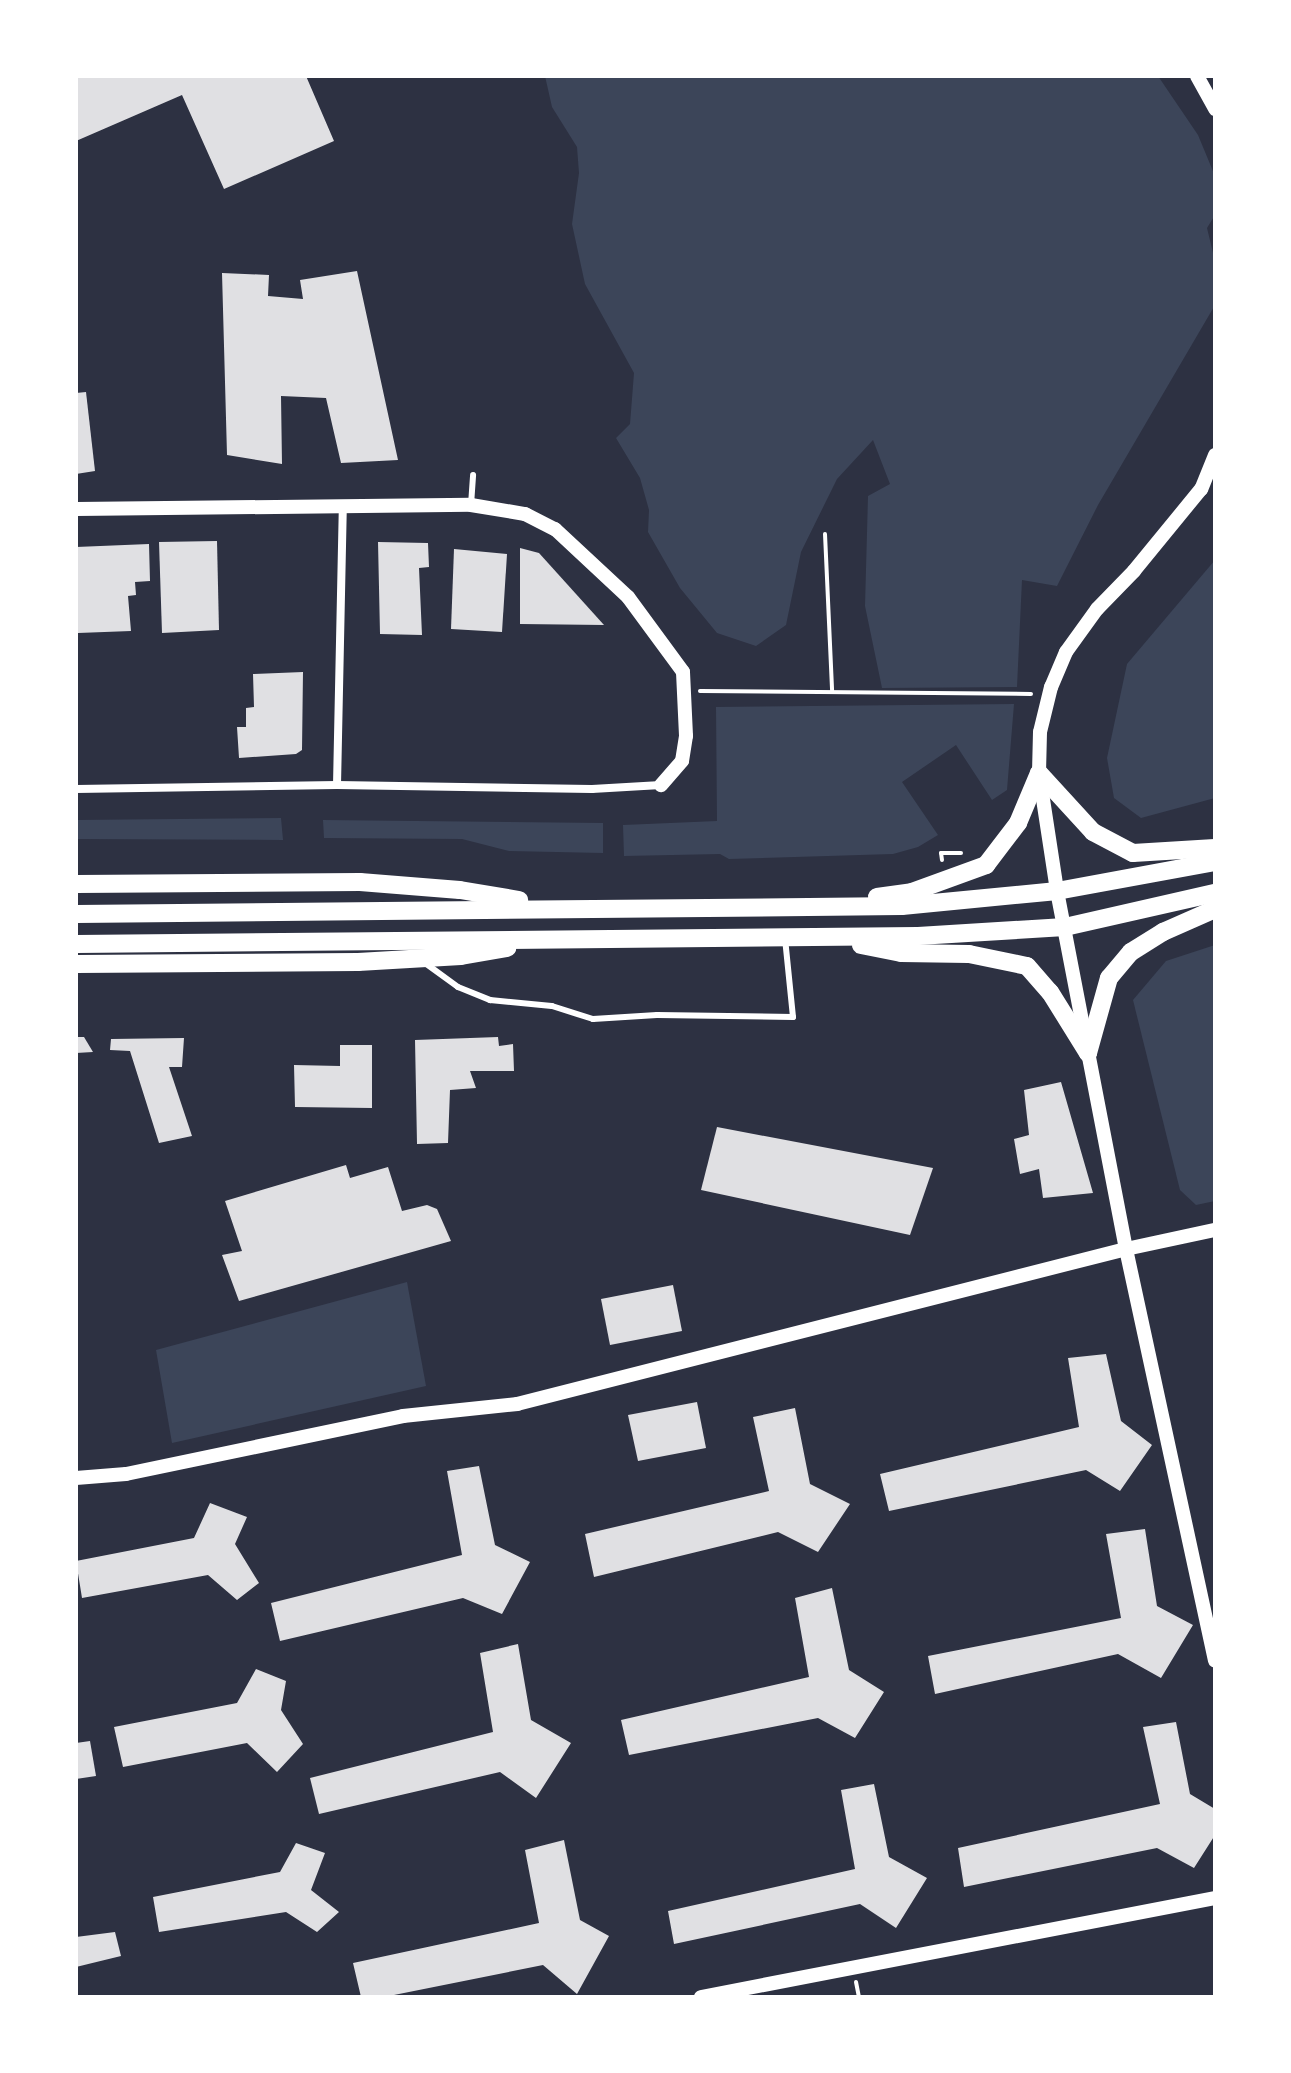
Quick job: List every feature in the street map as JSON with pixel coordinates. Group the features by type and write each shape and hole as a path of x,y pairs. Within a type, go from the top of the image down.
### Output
{"highway":[{"path":"819,907 912,892 986,865 1018,823 1039,773 1093,832 1133,853 1215,848"},
{"path":"76,914 902,906 1057,891 1215,862"},
{"path":"76,884 360,882 460,890 565,908"},
{"path":"76,944 831,938 1065,927 1215,893"},
{"path":"1088,1053 1109,978 1131,952 1163,932 1215,909"},
{"path":"831,938 901,953 969,954 1027,966 1050,992 1088,1053"},
{"path":"76,964 461,956 565,939"}],"street":[{"path":"1197,76 1215,109"},
{"path":"1215,455 1201,489 1134,571 1097,609 1066,652 1051,687 1040,732 1039,773 1057,891 1126,1249 1215,1660"},
{"path":"76,509 501,507 555,529 628,597 683,672 685,691 682,761 661,785 592,789 337,785 76,789"},
{"path":"337,785 343,508"},
{"path":"76,1478 126,1474 403,1416 517,1404 1126,1249 1215,1230"},
{"path":"701,1997 1215,1898"}],"lane":[{"path":"471,505 473,475"},
{"path":"420,958 435,973 490,1000 552,1006 593,1019 657,1015 793,1017 785,938"}],"path":[{"path":"825,534 832,691"},
{"path":"685,691 1032,694"},
{"path":"941,853 963,853"}],"shaded area":[{"path":"545,76 1158,76 1198,135 1215,176 1215,215 1207,228 1215,261 1215,305 1098,505 1057,586 1022,580 1017,687 882,688 865,606 868,496 890,484 873,440 837,479 801,552 786,625 756,646 717,633 680,588 648,532 649,510 640,478 616,438 630,424 634,373 585,284 572,224 579,173 577,147 552,107"},
{"path":"1215,560 1215,798 1141,818 1114,798 1107,758 1127,664"},
{"path":"1014,704 1007,790 992,800 956,745 902,782 938,835 918,847 893,854 729,859 720,854 624,856 623,825 717,821 716,707"},
{"path":"281,818 283,840 76,839 76,820"},
{"path":"323,820 603,823 603,853 509,851 462,839 324,838"},
{"path":"1215,945 1215,1201 1196,1205 1180,1190 1133,1000 1166,961"},
{"path":"407,1282 426,1386 172,1443 156,1350"}],"building":[{"path":"76,76 306,76 334,141 224,189 182,95 76,141"},
{"path":"357,271 398,460 341,463 326,398 281,396 282,464 227,455 222,273 269,275 268,296 303,299 300,280"},
{"path":"86,392 95,471 76,474 76,393"},
{"path":"217,541 219,630 162,633 159,542"},
{"path":"378,542 428,543 429,567 419,568 422,635 380,634"},
{"path":"149,544 150,581 135,582 136,595 128,596 131,631 78,633 76,547"},
{"path":"520,548 539,553 604,625 520,624"},
{"path":"454,549 507,554 502,632 451,629"},
{"path":"303,672 302,750 296,754 239,758 237,727 246,727 246,708 254,707 253,674"},
{"path":"76,1037 84,1037 93,1052 76,1053"},
{"path":"498,1037 499,1046 513,1044 514,1071 470,1071 476,1088 450,1090 448,1143 417,1144 415,1040"},
{"path":"184,1038 182,1067 169,1067 192,1136 159,1143 130,1051 110,1050 111,1039"},
{"path":"340,1045 372,1045 372,1108 295,1107 294,1065 340,1066"},
{"path":"1061,1082 1093,1193 1043,1198 1039,1169 1020,1174 1014,1139 1029,1135 1024,1090"},
{"path":"717,1127 933,1168 910,1235 701,1190"},
{"path":"346,1165 350,1178 388,1167 402,1211 427,1205 437,1209 451,1241 239,1301 222,1255 242,1251 225,1201"},
{"path":"673,1285 682,1331 610,1345 601,1299"},
{"path":"1106,1354 1121,1421 1152,1445 1120,1491 1086,1470 889,1511 880,1474 1079,1427 1068,1358"},
{"path":"697,1402 706,1448 638,1461 628,1415"},
{"path":"795,1408 810,1484 850,1504 818,1552 778,1532 594,1577 585,1534 769,1491 753,1417"},
{"path":"479,1466 495,1545 530,1562 502,1614 463,1598 280,1641 271,1603 462,1555 447,1471"},
{"path":"210,1503 247,1517 235,1544 259,1583 237,1600 208,1575 82,1598 76,1561 194,1538"},
{"path":"1145,1529 1157,1606 1193,1625 1161,1678 1118,1654 935,1694 928,1656 1121,1618 1106,1534"},
{"path":"832,1588 849,1670 884,1692 855,1738 818,1718 629,1755 621,1720 809,1677 795,1598"},
{"path":"518,1644 531,1720 571,1743 536,1798 500,1772 319,1814 310,1778 493,1732 480,1653"},
{"path":"256,1669 286,1681 281,1710 303,1744 277,1772 247,1743 123,1767 114,1727 237,1703"},
{"path":"1176,1722 1190,1794 1215,1809 1215,1835 1194,1868 1157,1848 964,1887 958,1848 1160,1804 1143,1727"},
{"path":"90,1741 96,1776 76,1779 76,1743"},
{"path":"874,1784 889,1857 927,1878 896,1928 860,1904 674,1944 668,1911 855,1869 841,1790"},
{"path":"564,1840 580,1920 609,1936 577,1994 543,1965 384,1997 361,1997 353,1963 539,1923 525,1850"},
{"path":"296,1843 325,1853 311,1890 339,1912 317,1932 286,1912 159,1932 153,1897 280,1872"},
{"path":"115,1932 121,1956 76,1967 76,1937"}]}
